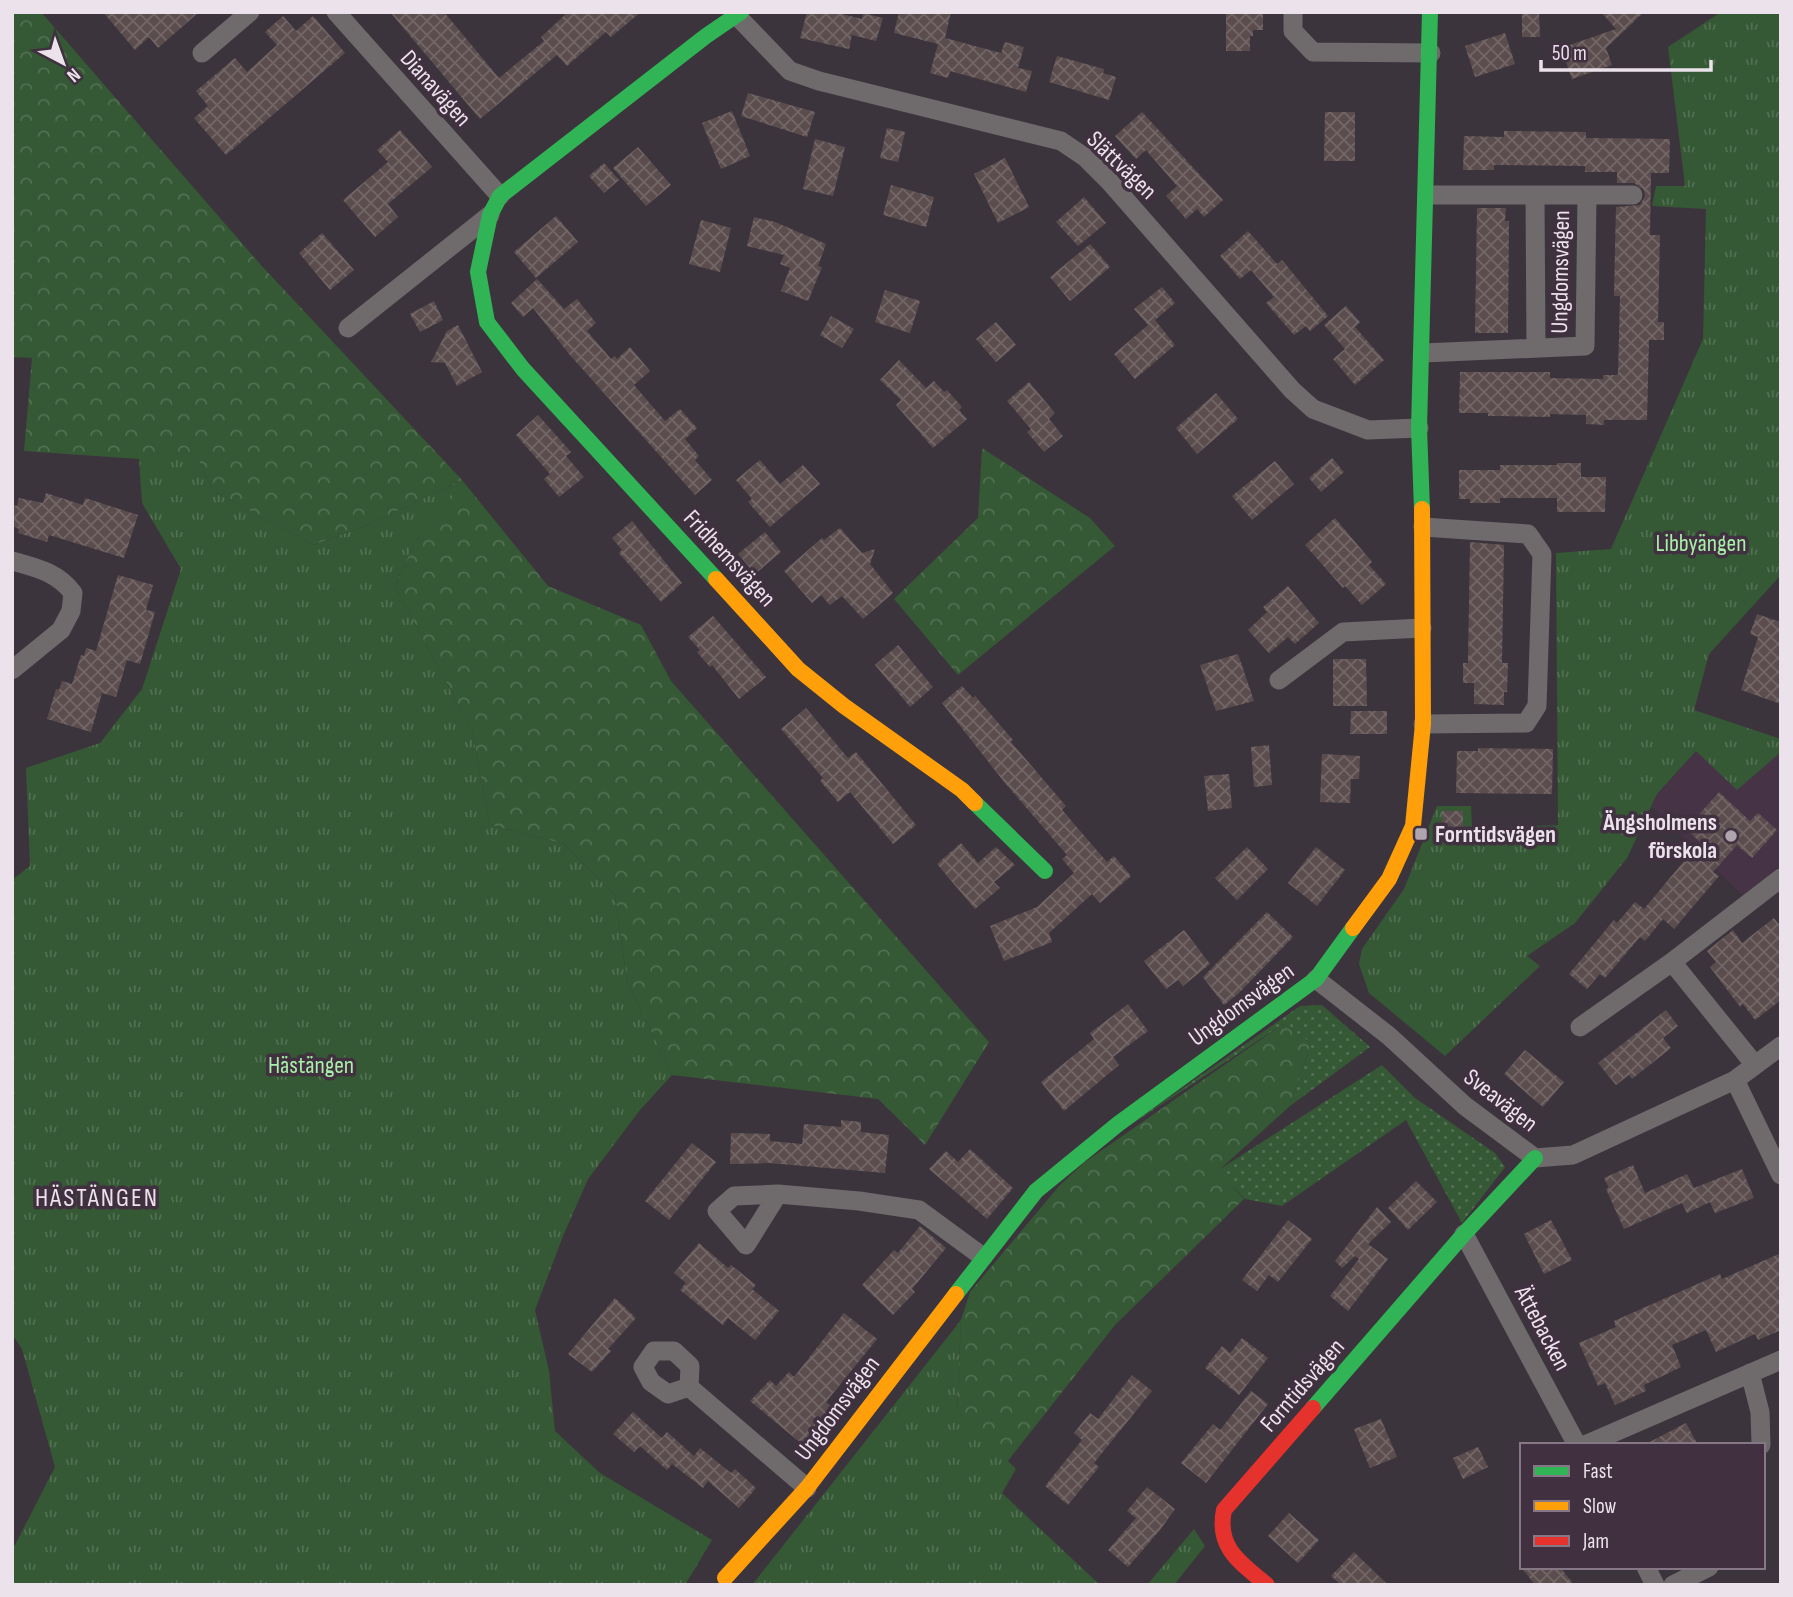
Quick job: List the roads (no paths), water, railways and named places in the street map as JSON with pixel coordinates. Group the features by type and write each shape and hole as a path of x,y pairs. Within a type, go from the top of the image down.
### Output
{"street":[{"path":"202,53 250,12"},
{"name":"Dianavägen","path":"336,12 500,196"},
{"path":"1293,12 1293,32 1313,52 1431,53"},
{"name":"Ungdomsvägen","path":"725,1578 807,1488 1035,1191 1118,1124 1316,979 1389,879 1413,826 1423,724 1423,527 1419,428 1430,12"},
{"name":"Fridhemsvägen","path":"739,14 706,36 500,196 490,215 478,272 487,322 523,369 799,669 844,706 962,790 1045,871"},
{"name":"Slättvägen","path":"739,14 790,71 819,81 1061,141 1086,158 1109,181 1292,390 1313,410 1368,429 1419,428"},
{"name":"Ungdomsvägen","path":"1427,195 1633,195"},
{"name":"Ungdomsvägen","path":"1535,195 1536,348"},
{"name":"Ungdomsvägen","path":"1423,353 1585,346 1587,195"},
{"name":"Fridhemsvägen","path":"348,328 490,215"},
{"path":"1423,527 1528,534 1542,554 1537,706 1525,723 1423,724"},
{"path":"12,561 41,569 63,580 73,593 71,611 61,630 12,670"},
{"path":"1279,680 1343,632 1422,628"},
{"path":"1580,1027 1672,962 1781,878"},
{"path":"1672,962 1755,1065"},
{"name":"Sveavägen","path":"1316,979 1389,1036 1465,1106 1535,1158 1573,1155 1735,1080 1781,1046"},
{"path":"1735,1080 1781,1175"},
{"name":"Forntidsvägen","path":"1267,1585 1236,1559 1224,1541 1219,1523 1224,1510 1464,1234 1535,1158"},
{"path":"778,1194 859,1201 919,1210 984,1257"},
{"name":"Ättebacken","path":"1464,1234 1576,1443"},
{"path":"1590,1443 1781,1360"},
{"path":"1751,1373 1760,1412 1761,1443"},
{"name":"Ungdomsvägen","path":"689,1387 807,1488"},
{"path":"1647,1569 1655,1585"},
{"path":"1673,1585 1705,1569"}],"place":[{"name":"Forntidsvägen","path":"1421,834"},
{"name":"Ängsholmens förskola","path":"1731,836"}],"district":[{"name":"HÄSTÄNGEN","path":"97,1197"}],"park label":[{"name":"Libbyängen","path":"1701,543"},
{"name":"Hästängen","path":"311,1065"}]}
